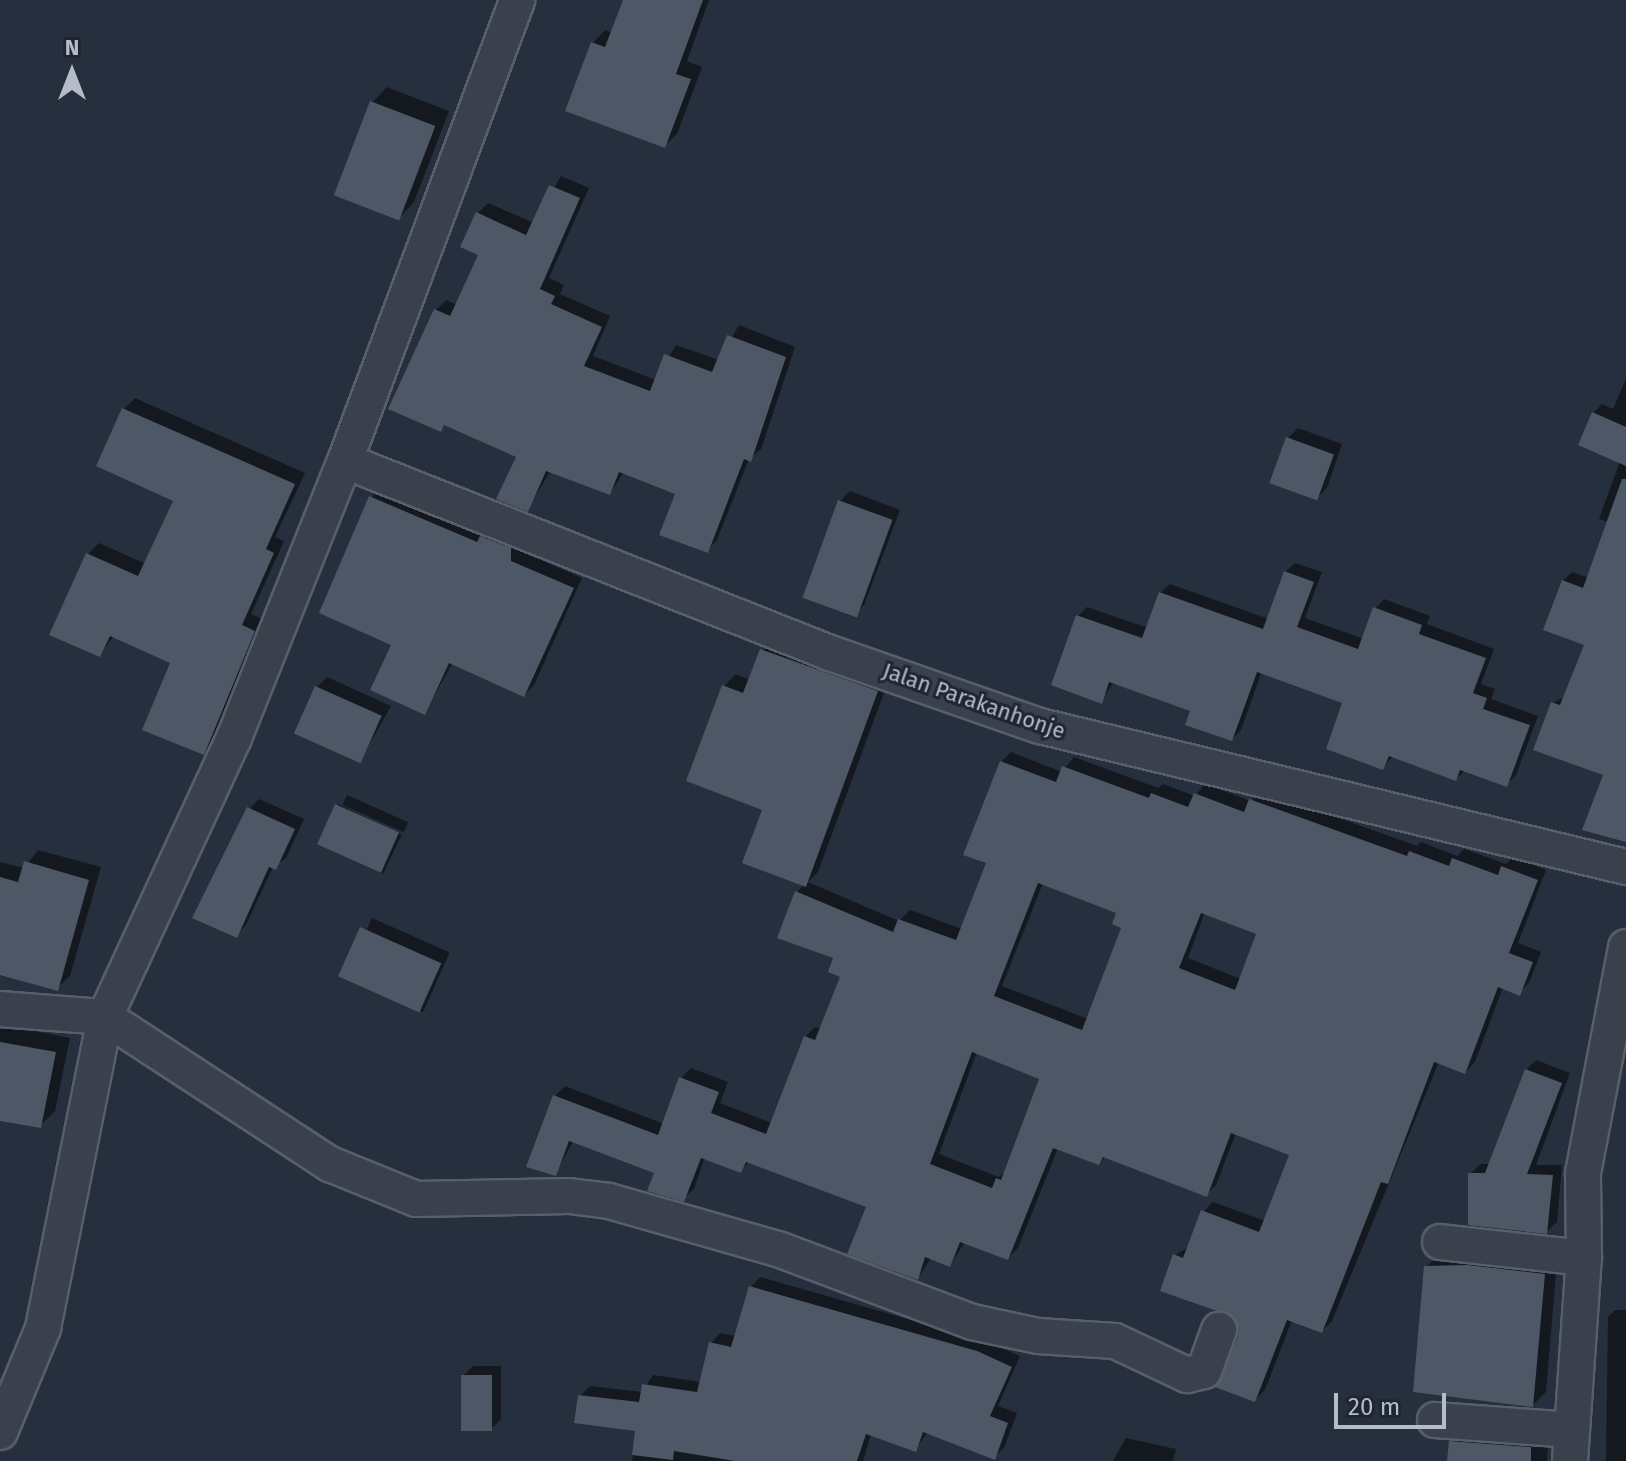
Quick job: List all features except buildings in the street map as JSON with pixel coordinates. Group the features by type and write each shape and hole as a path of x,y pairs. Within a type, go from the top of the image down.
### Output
{"street":[{"path":"0,1432 43,1328 105,1017 234,738 345,461 517,0"},
{"name":"Jalan Parakanhonje","path":"345,461 830,653 1040,726 1626,867"},
{"path":"1435,1420 1571,1446 1584,1258 1583,1173 1626,947"},
{"path":"0,1009 105,1017 318,1157 398,1194 416,1199 569,1196 609,1201 778,1249 972,1322 1038,1336 1115,1341 1139,1349 1172,1371 1194,1376 1211,1352"},
{"path":"1440,1242 1584,1258"}]}
